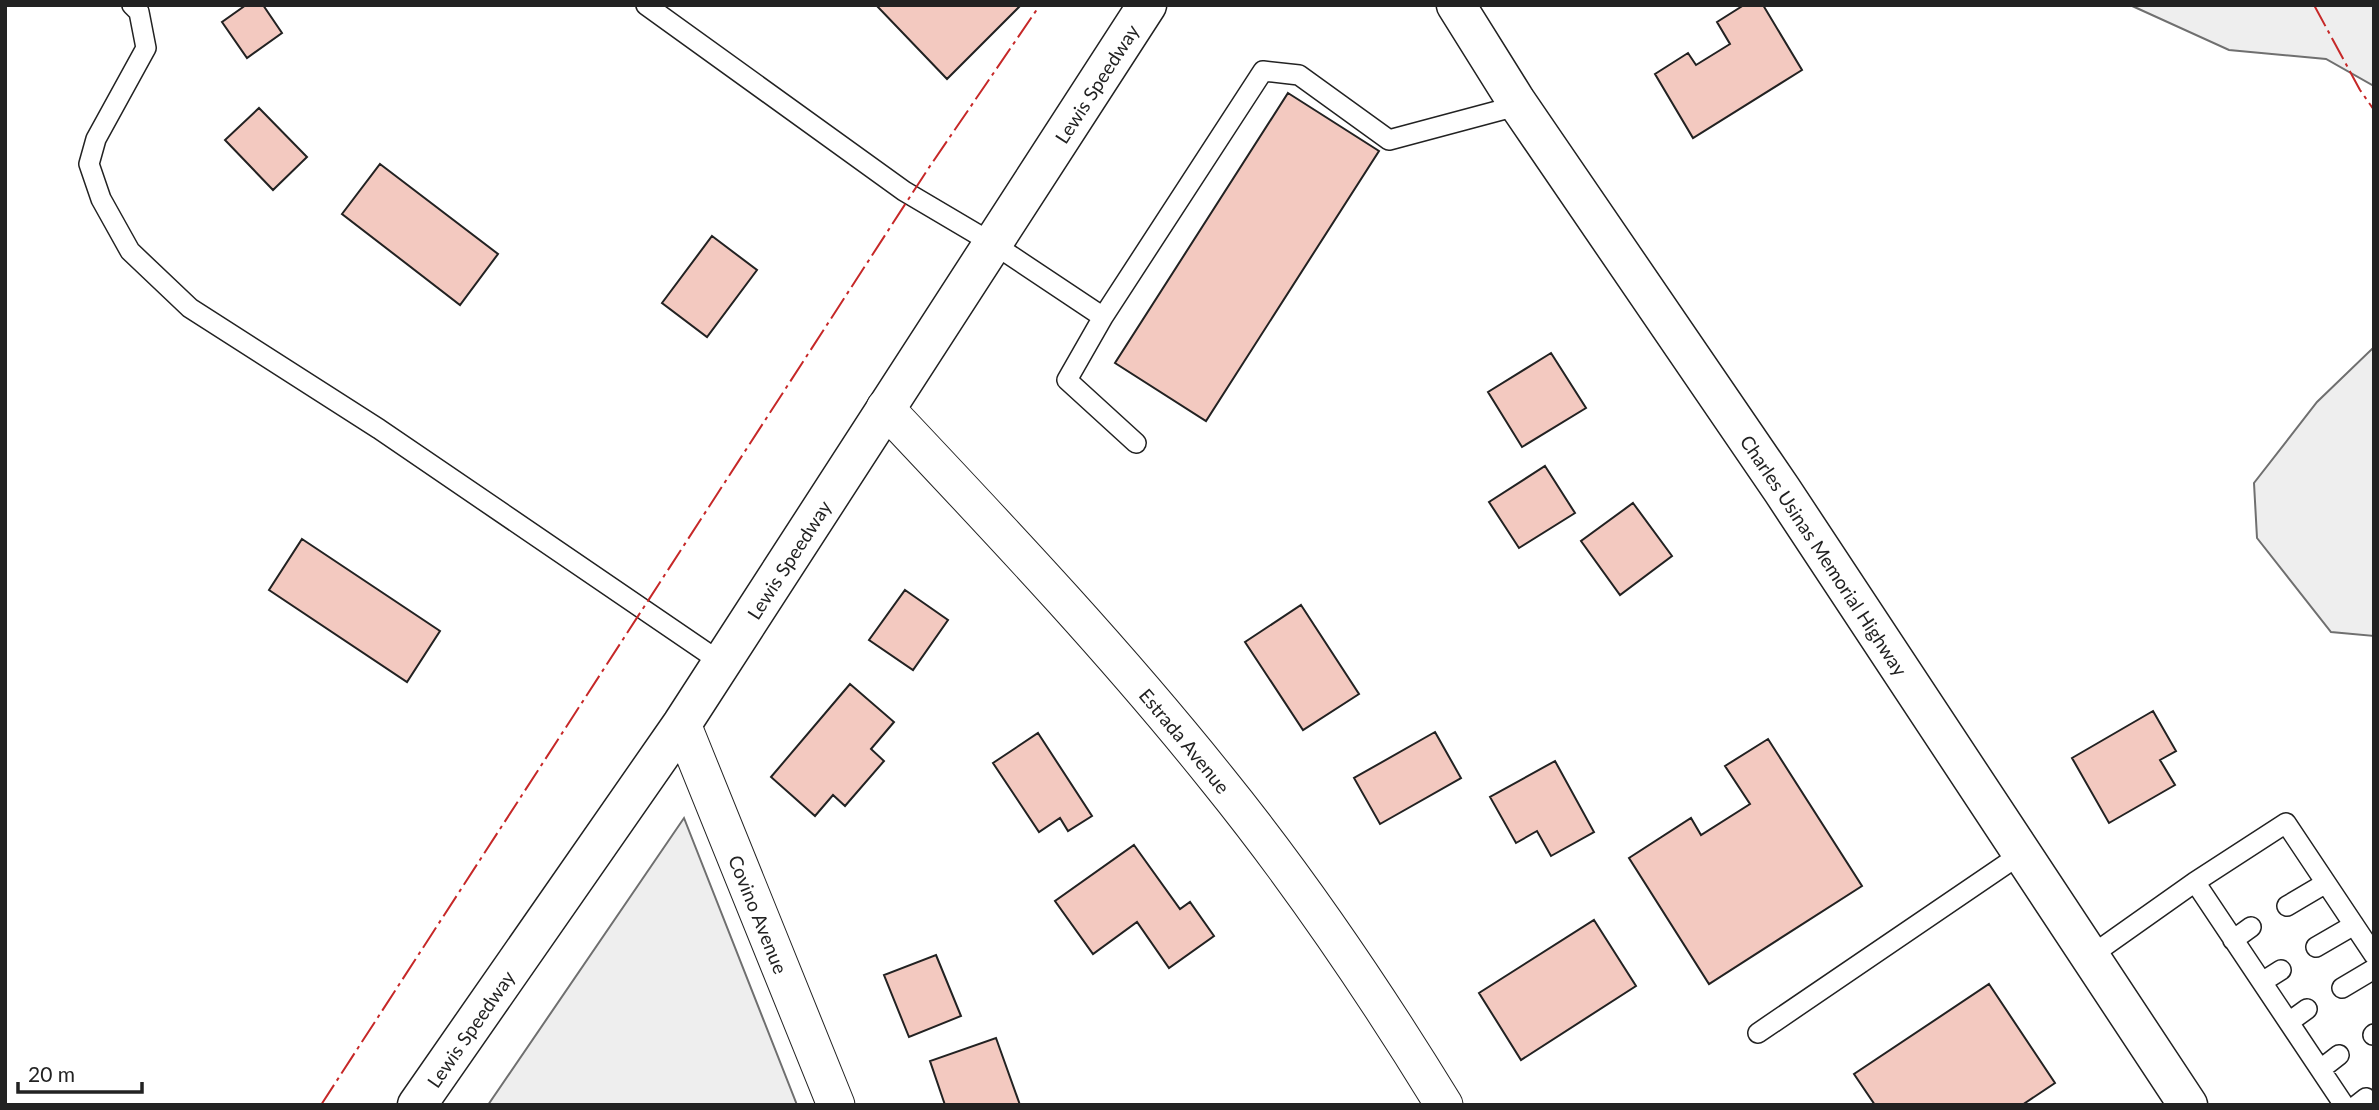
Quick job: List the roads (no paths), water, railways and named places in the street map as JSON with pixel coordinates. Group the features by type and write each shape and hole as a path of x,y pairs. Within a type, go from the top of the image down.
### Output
{"main road":[{"name":"Lewis Speedway","path":"417,1105 682,724 1147,5"},
{"name":"Charles Usinas Memorial Highway","path":"1456,5 1520,105 1782,490 2188,1105"}],"street":[{"name":"Estrada Avenue","path":"885,408 1056,590 1218,779 1306,897 1444,1105"},
{"name":"Covino Avenue","path":"682,724 836,1105"}],"lane":[{"path":"132,5 139,12 146,48 96,139 89,164 101,199 131,251 190,308 379,429 722,663"},
{"path":"646,5 904,191 992,243 1103,317"},
{"path":"1136,443 1067,380 1103,317 1264,71 1299,75 1389,140 1520,105"},
{"path":"2089,957 2195,882 2286,823 2374,955"},
{"path":"1758,1033 2021,854"},
{"path":"2195,882 2344,1105"},
{"path":"2287,906 2326,883"},
{"path":"2316,947 2354,925"},
{"path":"2233,940 2251,928"},
{"path":"2342,988 2374,969"},
{"path":"2262,982 2281,970"},
{"path":"2289,1022 2307,1009"},
{"path":"2321,1069 2339,1055"}]}
